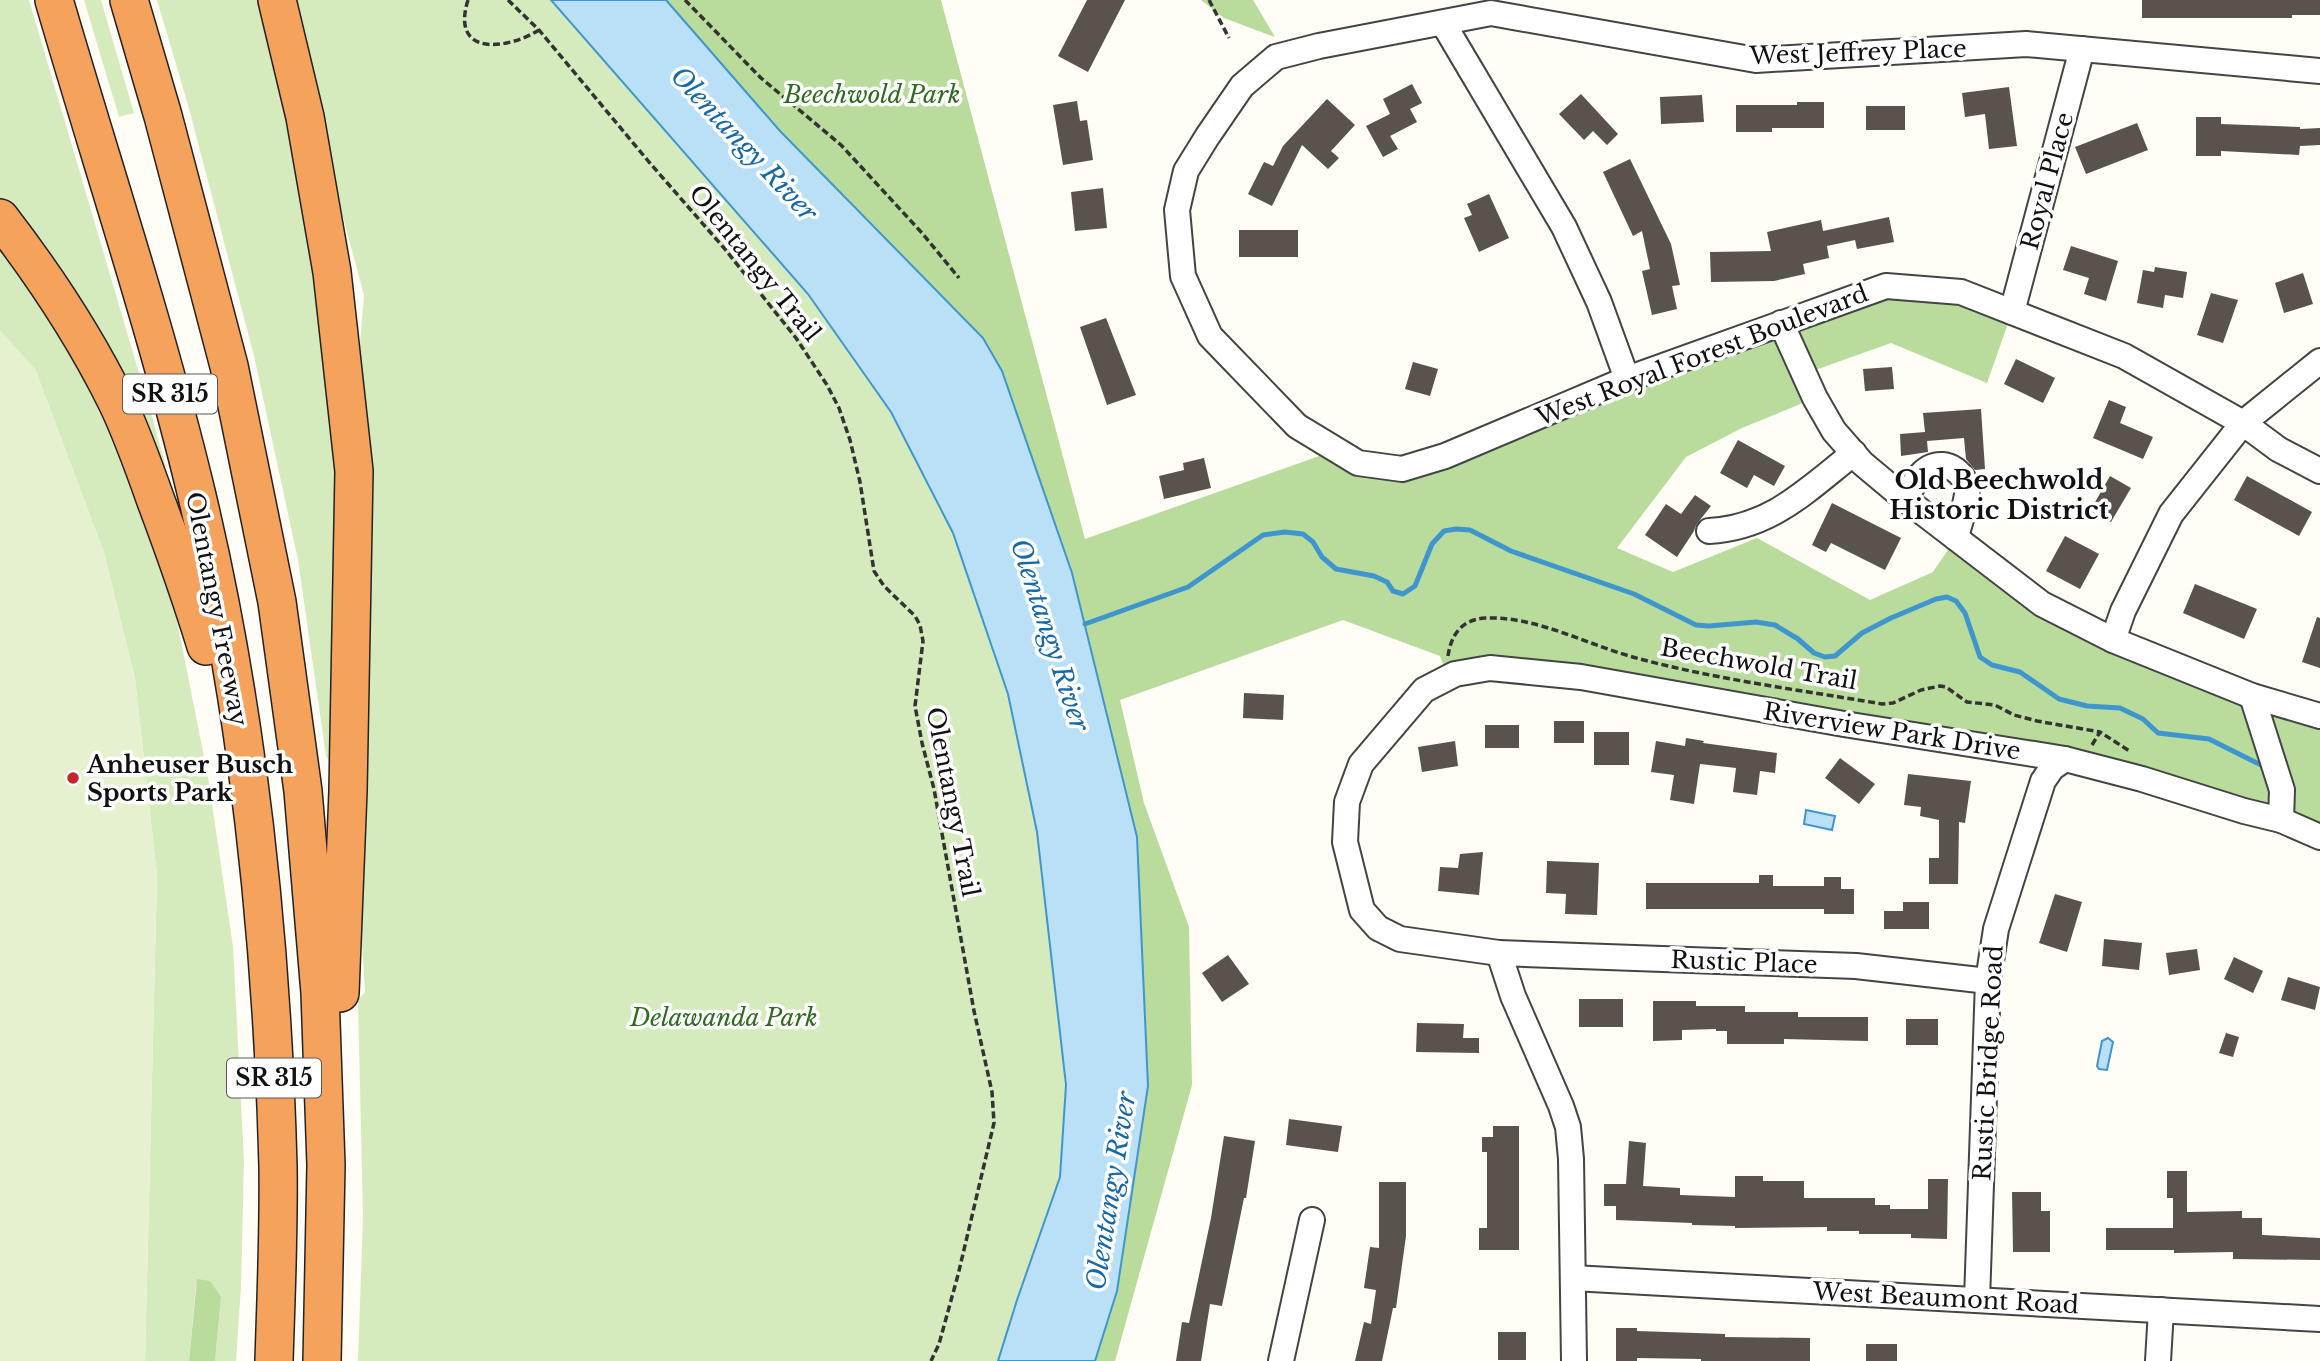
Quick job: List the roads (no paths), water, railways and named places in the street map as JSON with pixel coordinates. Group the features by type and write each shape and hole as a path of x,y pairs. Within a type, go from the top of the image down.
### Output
{"highway":[{"name":"Olentangy Freeway","path":"54,0 166,378 197,496 222,617 251,796 271,998 278,1169 274,1361"},
{"name":"SR 315","path":"129,0 163,116 229,366 277,602 303,791 320,993 326,1165 322,1361"},
{"path":"277,0 305,117 332,271 354,471 341,972 326,1165"},
{"path":"0,218 73,323 121,412 191,597 251,796"}],"street":[{"name":"West Jeffrey Place","path":"1318,46 1491,13 1756,60 2026,44 2320,71"},
{"path":"1443,23 1564,227 1600,302 1627,379"},
{"name":"West Royal Forest Boulevard","path":"1318,46 1276,57 1242,86 1186,171 1177,210 1183,276 1210,336 1297,426 1358,463 1402,469 1445,456 1627,379 1886,286 1961,292 2124,356 2243,423 2278,449 2320,471"},
{"name":"Royal Place","path":"2012,312 2082,49"},
{"path":"1781,323 1815,398 1834,431 1862,463 2042,604 2113,640 2252,696 2320,716"},
{"path":"2113,640 2123,611 2171,514 2243,423 2320,361"},
{"path":"1709,531 1735,528 1764,520 1784,508 1854,453"},
{"path":"1905,499 1921,474 1929,468 1939,465 1957,471 1966,484 1967,494 1956,538"},
{"name":"Riverview Park Drive","path":"1451,676 1490,668 1581,677 1844,724 2066,759 2281,820 2320,837"},
{"name":"Rustic Place","path":"1451,676 1424,690 1361,764 1347,802 1345,842 1362,910 1378,928 1400,939 1499,953 1856,966 1988,981"},
{"path":"2252,696 2282,790 2281,820"},
{"name":"Rustic Bridge Road","path":"1977,1300 1988,981 1996,929 2043,781 2052,768 2066,759"},
{"path":"1499,953 1513,996 1562,1106 1568,1127 1571,1159 1574,1361"},
{"path":"1281,1361 1312,1220"},
{"name":"West Beaumont Road","path":"1573,1278 2320,1319"},
{"path":"2158,1361 2161,1310"}],"water":[{"name":"Olentangy River","path":"551,0 666,0 780,131 983,338 1002,371 1072,573 1137,837 1148,1086 1117,1291 1095,1361 998,1361 1060,1177 1066,1085 1037,832 1008,694 953,533 891,412 808,294"},
{"path":"1806,810 1835,816 1832,830 1804,824"},
{"path":"2108,1038 2113,1042 2107,1070 2099,1069 2097,1066 2102,1041"}],"waterway":[{"path":"1085,624 1188,587 1263,535 1285,532 1303,534 1336,569 1374,576 1387,582 1393,591 1403,594 1415,586 1432,544 1444,531 1470,530 1511,551 1634,594 1696,625 1756,622 1775,625 1814,653 1825,657 1835,656 1862,633 1891,618 1947,597 1956,601 1965,613 1980,657 1992,665 2020,672 2059,699 2087,706 2120,708 2143,719 2158,733 2209,739 2267,768"}],"place":[{"name":"Anheuser Busch Sports Park","path":"73,778"}],"district":[{"name":"Old Beechwold Historic District","path":"1999,495"}],"park label":[{"name":"Beechwold Park","path":"872,94"},
{"name":"Delawanda Park","path":"724,1017"}]}
